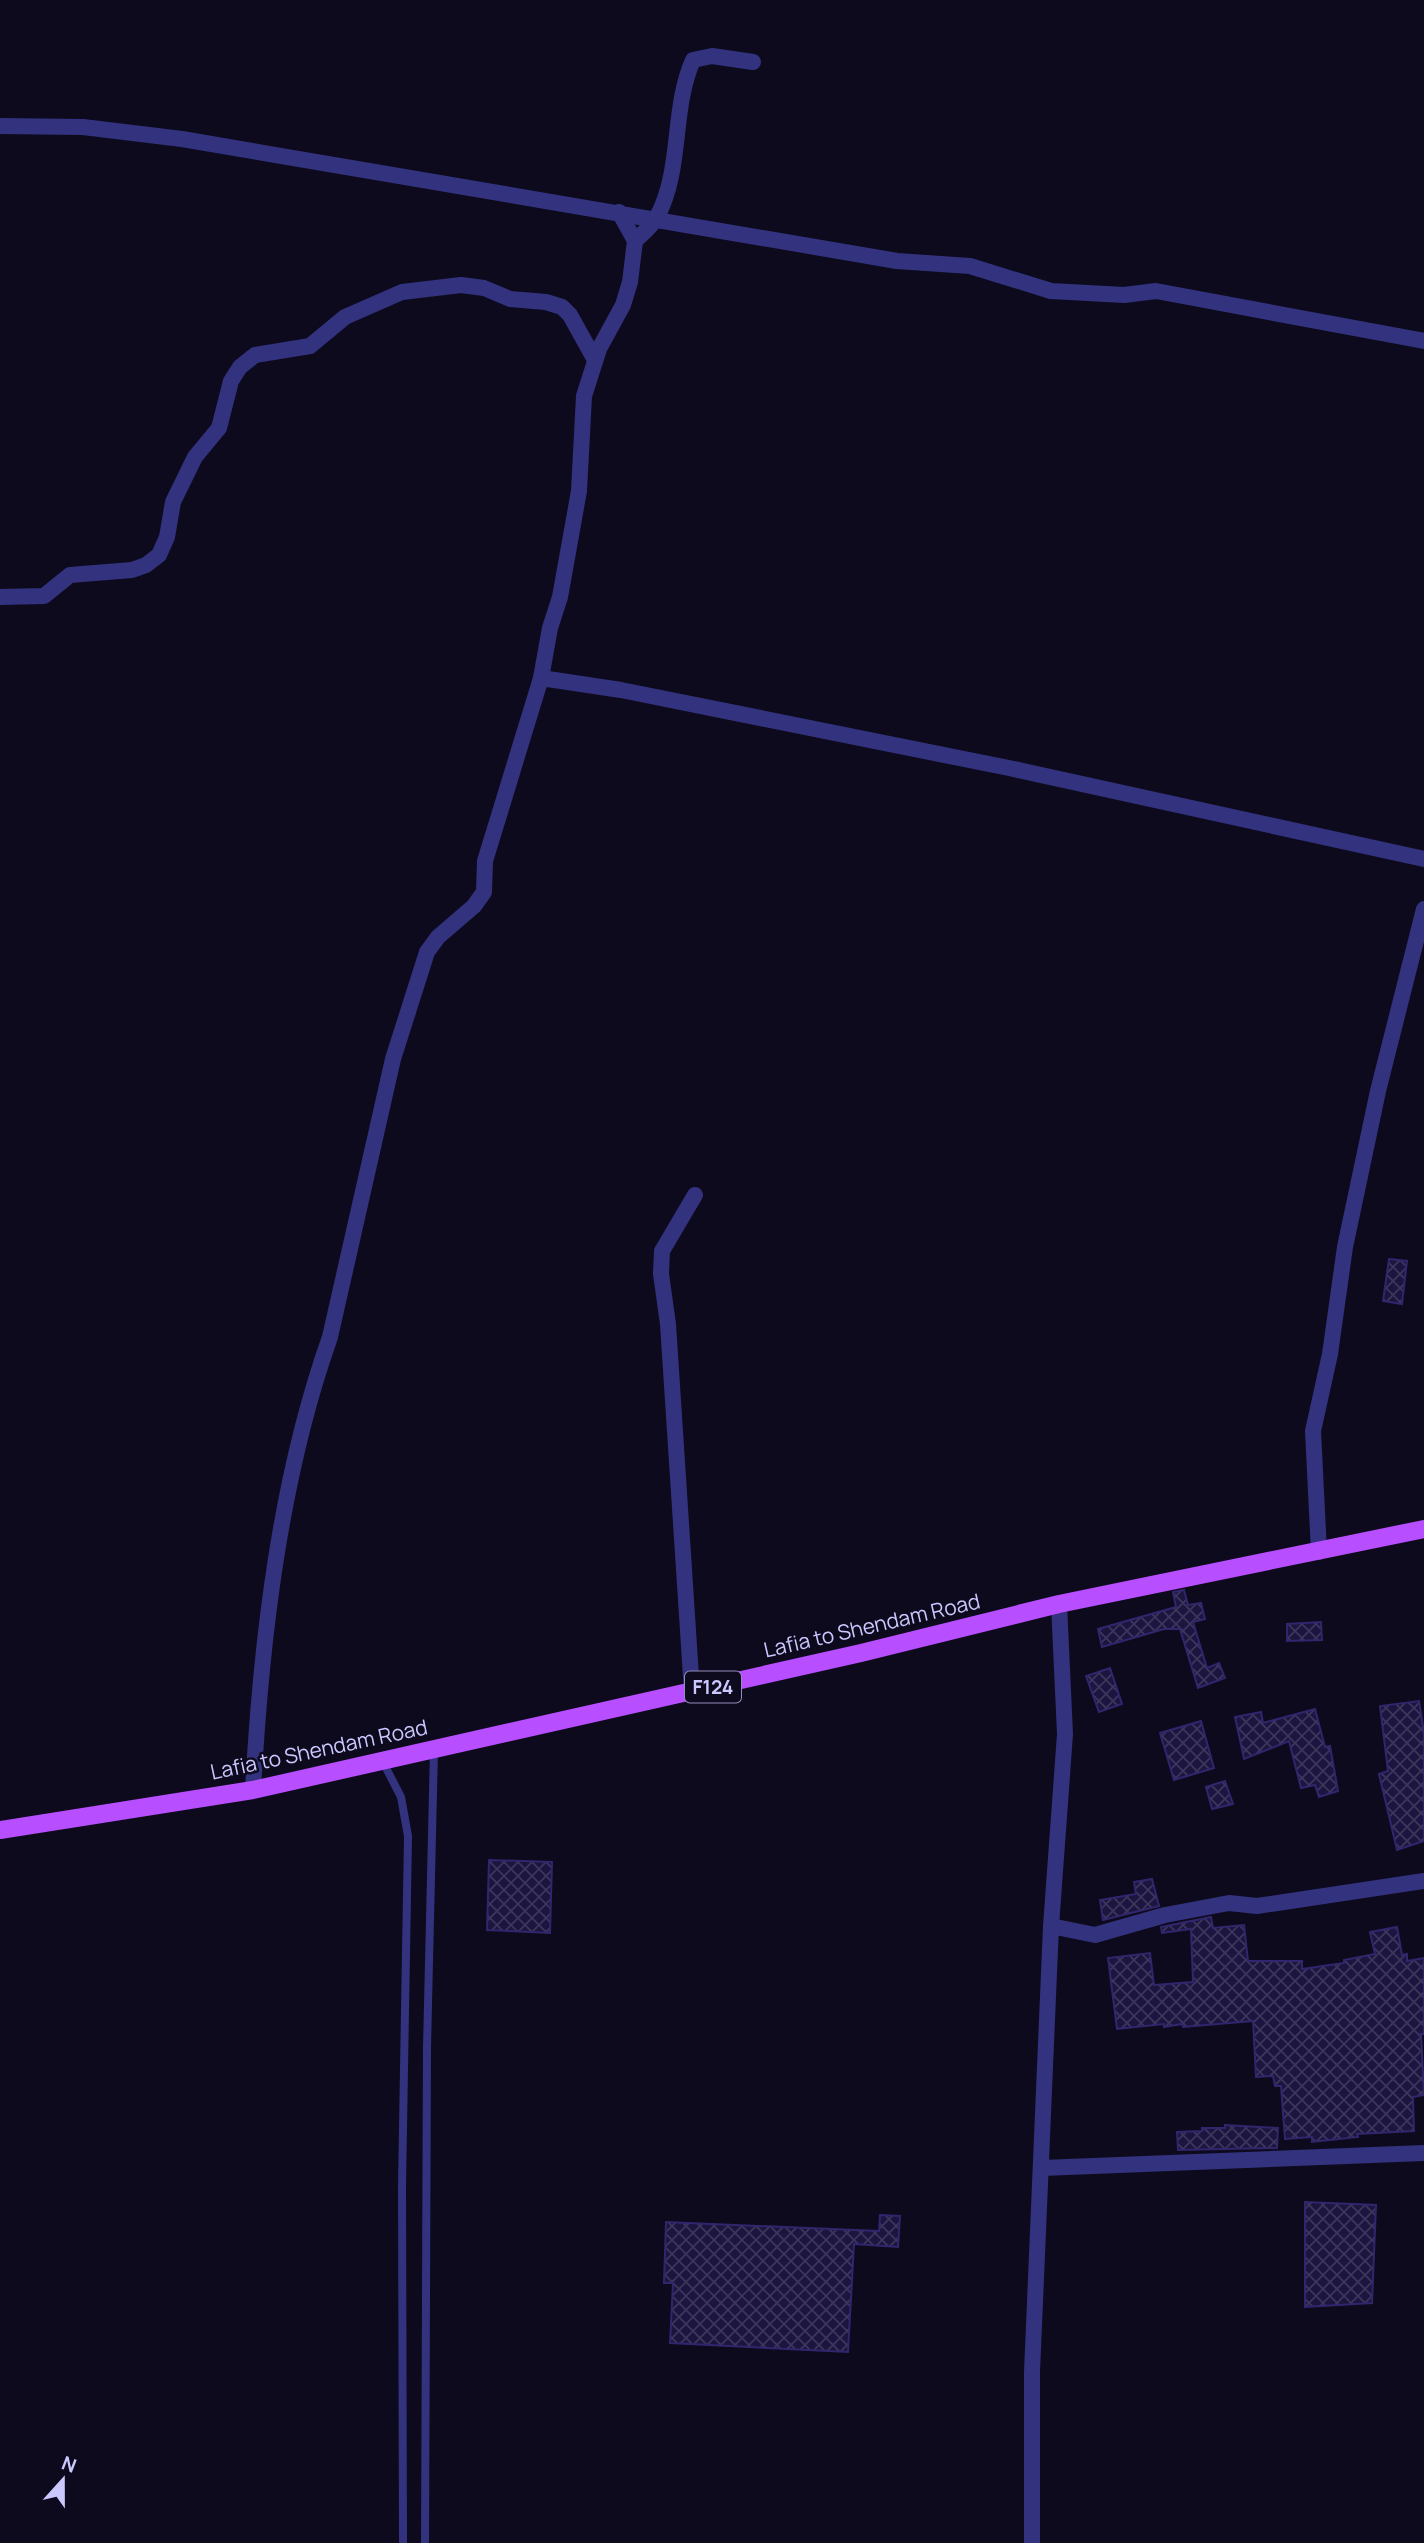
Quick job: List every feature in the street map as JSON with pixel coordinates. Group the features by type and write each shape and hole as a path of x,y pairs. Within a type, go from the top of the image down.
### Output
{"main road":[{"name":"Lafia to Shendam Road","path":"0,1830 253,1790 692,1692 1059,1604 1424,1528"}],"street":[{"path":"635,242 656,219 670,181 685,79 693,60 712,56 753,62"},
{"path":"0,126 83,127 182,139 897,261 970,266 1051,290 1124,295 1156,291 1424,341"},
{"path":"253,1790 258,1686 302,1434 330,1337 393,1059 427,952 438,937 474,906 484,892 485,861 541,677 550,628 560,597 579,491 584,396 595,360 624,305 630,282 635,242 619,212"},
{"path":"0,597 44,596 70,575 132,570 153,560 159,555 167,537 173,502 182,480 219,428 231,381 240,367 255,355 310,346 345,317 402,292 461,285 484,288 509,299 546,302 562,307 570,315 595,360"},
{"path":"541,677 621,690 1009,768 1424,859"},
{"path":"1319,1552 1313,1431 1330,1354 1345,1247 1375,1104 1424,909"},
{"path":"692,1692 670,1362 661,1274 662,1251 695,1195"},
{"path":"1032,2543 1032,2372 1051,1926 1065,1734 1059,1604"},
{"path":"1051,1926 1095,1935 1165,1915 1229,1903 1257,1906 1424,1881"},
{"path":"1042,2168 1424,2153"}],"lane":[{"path":"425,2543 427,2047 434,1749"},
{"path":"383,1762 401,1797 408,1836 402,2186 403,2543"}],"building":[{"path":"1389,1259 1407,1261 1402,1304 1383,1301"},
{"path":"1184,1590 1188,1605 1201,1603 1205,1619 1193,1622 1207,1668 1219,1663 1225,1678 1198,1688 1180,1629 1164,1629 1102,1647 1098,1629 1176,1607 1173,1592"},
{"path":"1321,1622 1322,1640 1287,1641 1287,1624"},
{"path":"1110,1668 1122,1704 1099,1712 1086,1676"},
{"path":"1419,1701 1424,1733 1424,1841 1397,1850 1379,1774 1388,1771 1380,1706"},
{"path":"1315,1709 1325,1747 1330,1746 1338,1791 1319,1797 1315,1785 1301,1788 1289,1741 1244,1759 1235,1717 1261,1712 1263,1723"},
{"path":"1201,1721 1214,1768 1174,1780 1160,1733"},
{"path":"1225,1781 1233,1804 1212,1809 1206,1787"},
{"path":"489,1860 552,1862 550,1933 487,1930"},
{"path":"1152,1879 1159,1906 1103,1920 1100,1900 1136,1894 1134,1882"},
{"path":"1211,1917 1213,1928 1244,1925 1248,1961 1302,1961 1302,1969 1344,1963 1344,1960 1375,1954 1370,1932 1397,1927 1402,1955 1407,1954 1407,1961 1424,1958 1424,2034 1421,2034 1424,2095 1413,2097 1414,2131 1357,2134 1358,2137 1312,2142 1312,2137 1285,2139 1281,2086 1275,2086 1273,2076 1256,2077 1253,2021 1183,2027 1182,2024 1164,2027 1164,2024 1117,2029 1108,1958 1150,1953 1154,1985 1193,1982 1191,1929 1162,1933 1161,1927"},
{"path":"1225,2125 1278,2128 1277,2148 1178,2150 1177,2132 1225,2128"},
{"path":"1305,2202 1376,2205 1372,2303 1305,2307"},
{"path":"880,2215 900,2216 898,2247 854,2244 848,2352 670,2343 673,2283 664,2283 666,2222 879,2231"}]}
